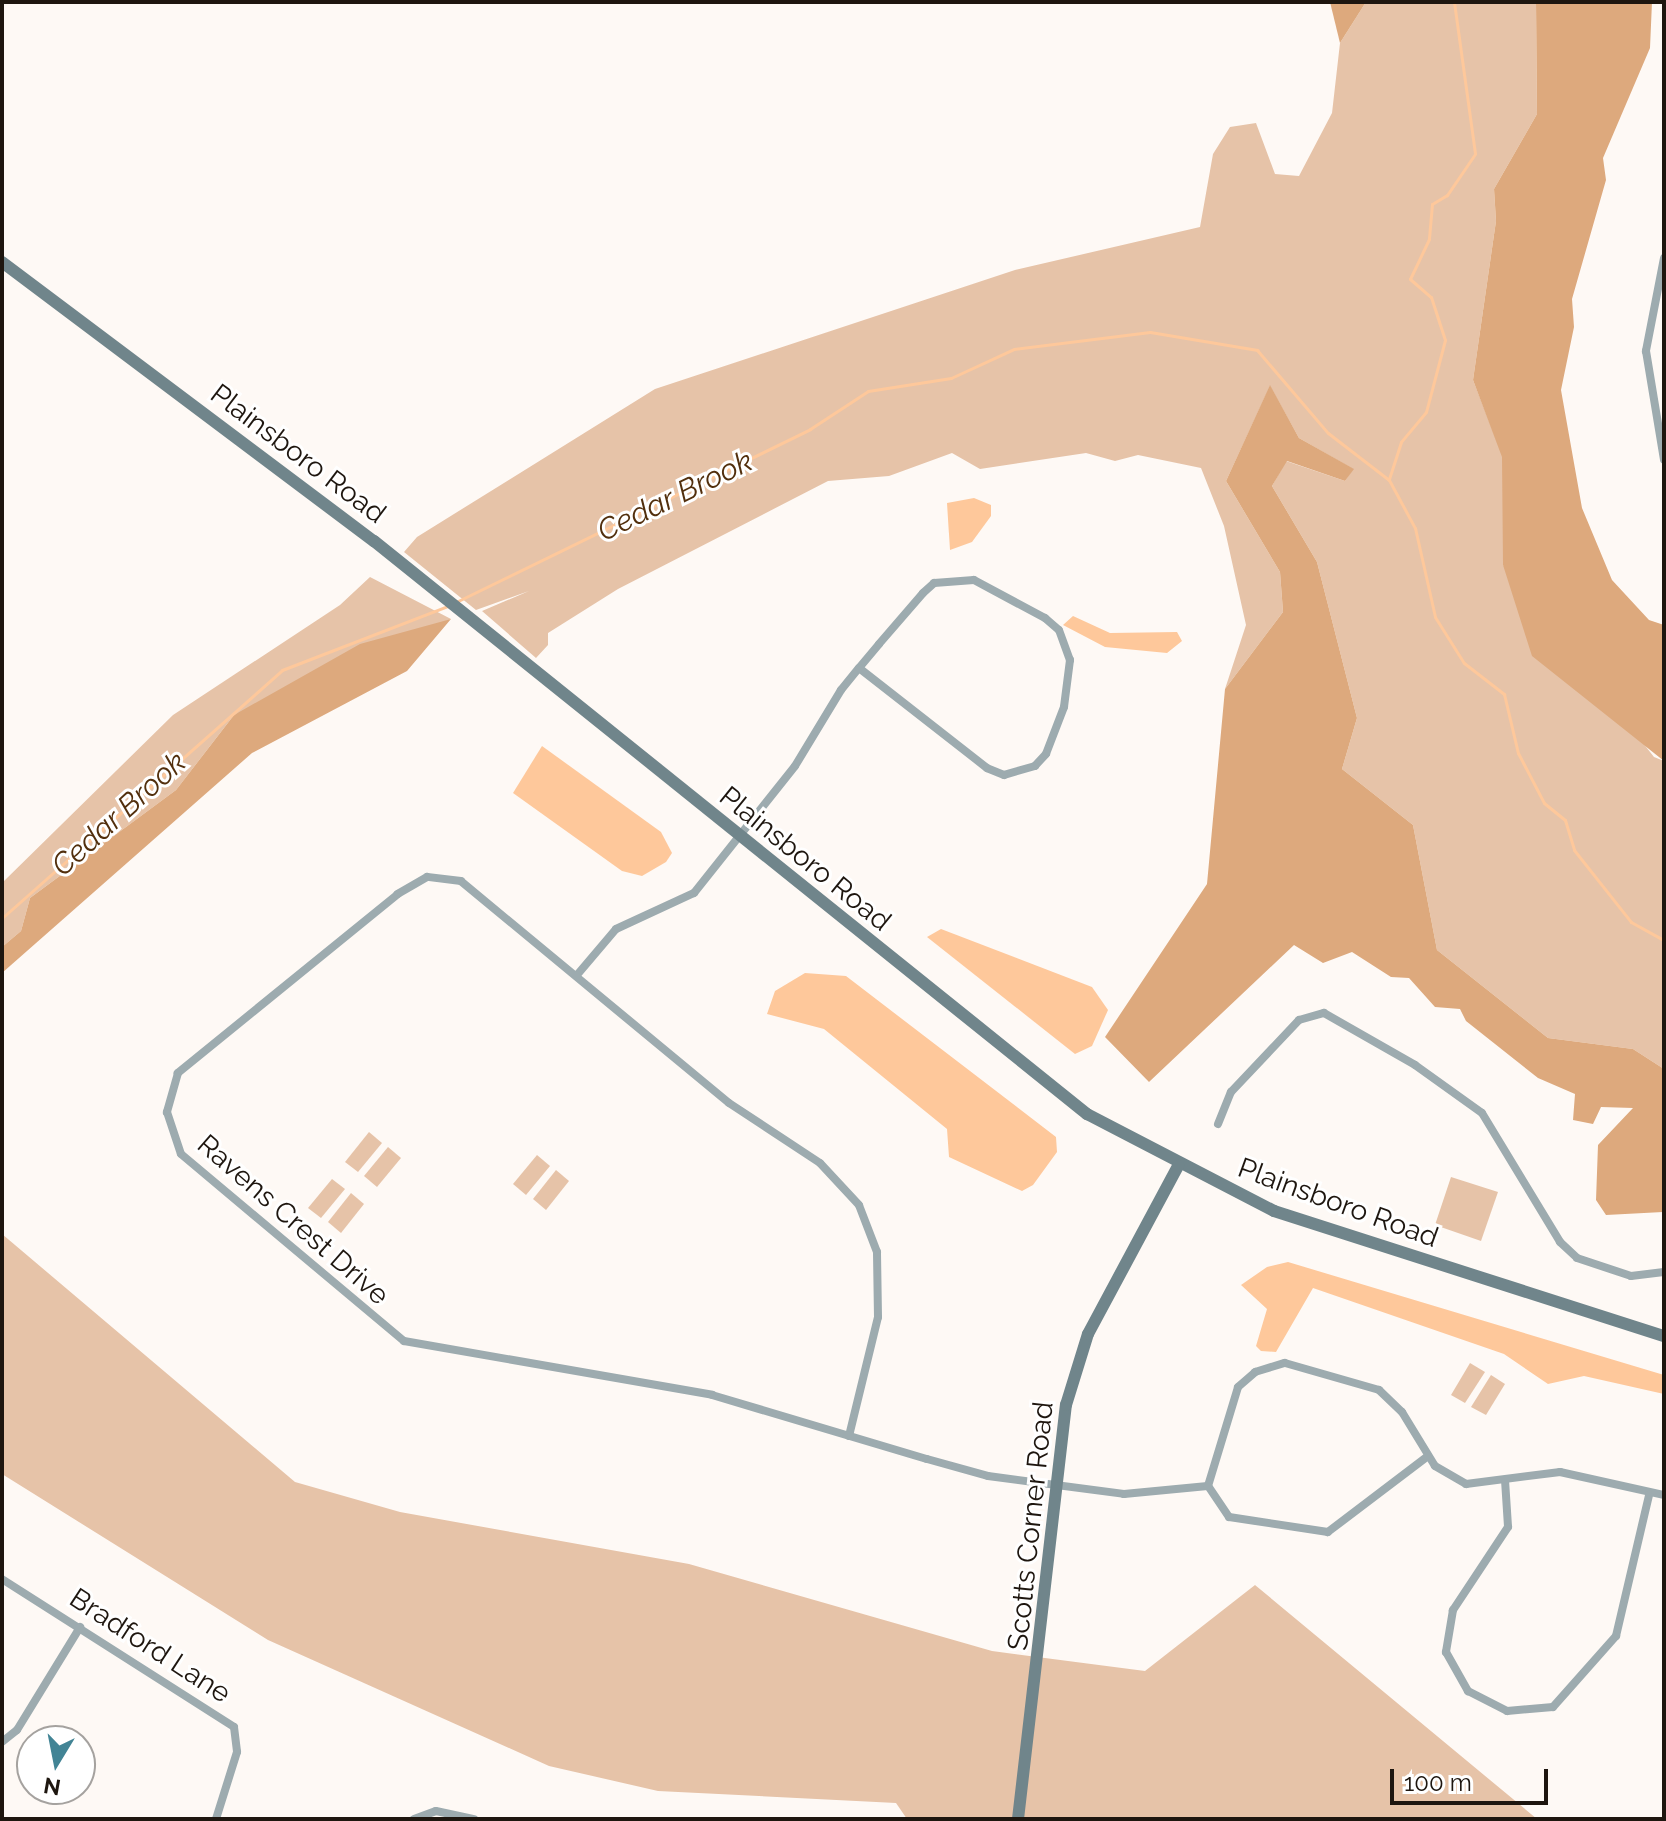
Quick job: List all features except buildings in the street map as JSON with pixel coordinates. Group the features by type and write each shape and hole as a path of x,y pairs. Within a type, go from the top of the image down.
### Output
{"street":[{"path":"1664,258 1646,351 1664,460"},
{"name":"Plainsboro Road","path":"2,262 445,600 1048,1086 1178,1166 1316,1226 1664,1336"},
{"path":"577,975 616,929 694,893 740,837 859,668 934,583 960,577 1045,618 1059,630 1070,660 1064,707 1046,754 1035,766 1004,775 977,761 859,668"},
{"name":"Ravens Crest Drive","path":"849,1436 878,1317 877,1252 859,1205 820,1163 729,1103 461,881 427,877 189,1059 168,1100 173,1140 192,1166 404,1341 712,1395 849,1436 988,1476 1124,1494 1208,1486"},
{"path":"1218,1124 1231,1092 1306,1014 1332,1015 1415,1065 1482,1113 1560,1242 1577,1258 1631,1276 1664,1272"},
{"name":"Scotts Corner Road","path":"1018,1819 1035,1708 1053,1487 1066,1405 1088,1334 1178,1166"},
{"path":"1428,1456 1328,1532 1229,1517 1208,1486 1238,1387 1255,1372 1285,1363 1379,1390 1402,1412 1428,1456 1449,1478 1466,1484 1560,1472 1649,1495 1664,1495"},
{"path":"1505,1480 1508,1527 1453,1610 1446,1652 1468,1691 1507,1711 1553,1707 1616,1636 1649,1495"},
{"name":"Bradford Lane","path":"2,1579 234,1727 237,1752 216,1819"},
{"path":"2,1742 17,1730 80,1627"},
{"path":"414,1819 436,1811 474,1819"}],"shaded area":[{"path":"1330,2 1366,2 1340,43"},
{"path":"1366,2 1536,2 1537,114 1494,189 1496,221 1473,380 1503,457 1503,565 1654,757 1664,761 1664,1069 1633,1049 1548,1038 1437,950 1413,825 1342,769 1357,718 1317,562 1272,486 1286,461 1345,481 1353,469 1299,438 1270,386 1226,481 1280,572 1283,612 1225,689 1246,625 1224,526 1201,468 1138,455 1115,461 1086,453 980,469 952,453 889,476 828,481 618,589 548,633 548,645 536,658 482,611 529,591 476,610 404,552 417,537 655,389 1015,270 1200,227 1213,154 1230,127 1256,123 1275,174 1299,176 1332,113 1340,43"},
{"path":"1536,2 1652,2 1650,48 1603,158 1606,180 1572,299 1574,327 1561,390 1582,508 1612,580 1649,620 1664,625 1664,761 1532,656 1503,565 1502,457 1473,380 1496,221 1494,189 1537,114"},
{"path":"1270,385 1299,438 1354,469 1345,481 1287,461 1272,486 1317,562 1357,718 1342,769 1413,825 1437,950 1548,1038 1633,1049 1664,1069 1663,1212 1606,1215 1596,1200 1598,1145 1633,1108 1601,1107 1593,1124 1573,1120 1575,1094 1538,1078 1466,1021 1460,1009 1435,1007 1409,978 1391,977 1352,952 1323,963 1294,945 1149,1082 1105,1037 1207,884 1225,689 1283,612 1280,572 1226,481"},
{"path":"974,498 991,505 991,516 972,542 950,550 947,503"},
{"path":"370,577 451,619 234,715 176,790 30,898 21,931 2,947 2,883 173,715 340,605"},
{"path":"1073,616 1110,633 1177,632 1182,641 1167,653 1105,647 1063,625"},
{"path":"451,619 407,671 252,753 2,973 2,947 21,931 30,898 176,790 234,715 360,644"},
{"path":"542,746 661,832 672,853 666,862 642,876 622,871 513,793"},
{"path":"941,929 1092,987 1108,1010 1092,1046 1075,1054 927,937"},
{"path":"805,973 846,976 1056,1137 1057,1152 1033,1185 1022,1191 949,1157 947,1129 824,1029 767,1014 775,991"},
{"path":"369,1132 382,1143 358,1172 345,1162"},
{"path":"388,1147 401,1158 377,1187 364,1176"},
{"path":"537,1155 550,1166 526,1195 513,1184"},
{"path":"556,1170 569,1181 546,1210 533,1199"},
{"path":"1451,1177 1498,1192 1481,1241 1435,1225"},
{"path":"332,1179 345,1189 321,1218 308,1208"},
{"path":"351,1193 364,1204 341,1233 328,1222"},
{"path":"2,1234 295,1482 400,1512 689,1564 992,1651 1145,1671 1255,1585 1537,1819 907,1819 896,1803 658,1791 549,1766 268,1640 2,1474"},
{"path":"1288,1262 1664,1375 1664,1394 1584,1376 1548,1384 1504,1354 1313,1288 1276,1352 1261,1351 1256,1346 1267,1309 1241,1285 1267,1267"},
{"path":"1470,1363 1485,1372 1465,1403 1451,1395"},
{"path":"1491,1375 1505,1384 1486,1415 1471,1407"}],"waterway":[{"path":"1454,2 1475,154 1447,195 1432,204 1429,239 1410,279 1431,297 1445,340 1426,412 1401,442 1389,480 1415,528 1435,617 1464,663 1504,694 1518,753 1544,803 1565,820 1574,850 1631,922 1664,940"},
{"name":"Cedar Brook","path":"458,601 810,429 868,391 951,378 1014,349 1150,332 1257,350 1328,433 1389,480"},
{"name":"Cedar Brook","path":"2,918 282,670 448,606"}]}
